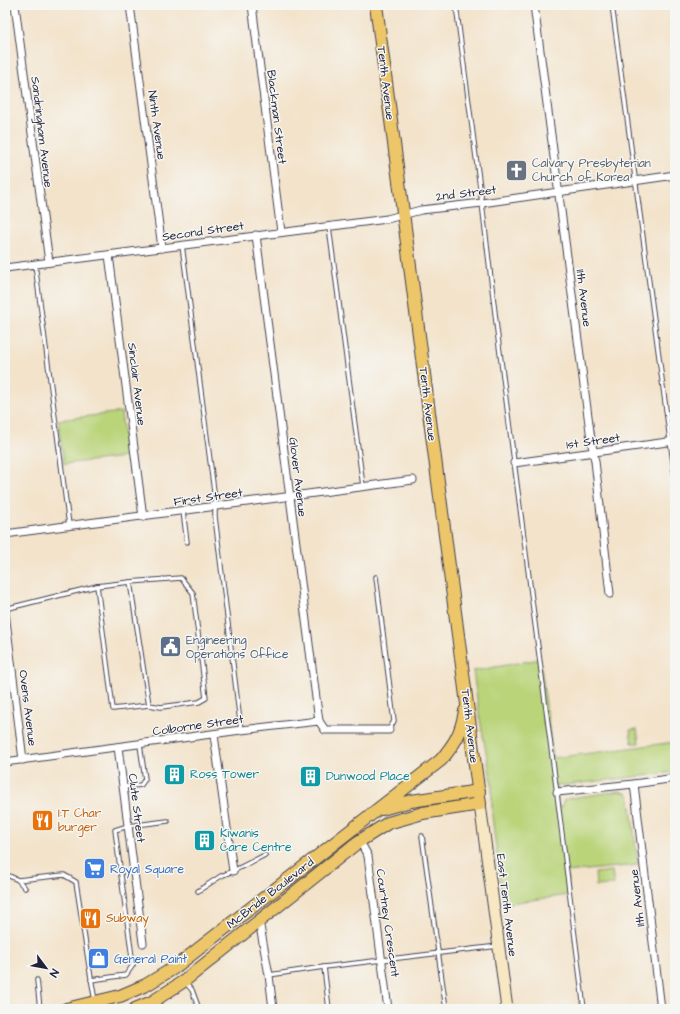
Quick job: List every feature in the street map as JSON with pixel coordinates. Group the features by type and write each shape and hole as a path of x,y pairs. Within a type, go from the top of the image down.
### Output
{"main road":[{"name":"Tenth Avenue","path":"376,5 480,804"},
{"path":"375,811 441,760 452,747 460,734 467,702"},
{"name":"McBride Boulevard","path":"66,1009 120,996 140,988 174,968 375,811 411,800 479,791"},
{"name":"McBride Boulevard","path":"135,1009 152,1002 184,981 358,842 388,823 423,813 480,804"},
{"name":"East Tenth Avenue","path":"480,804 507,1009"}],"street":[{"name":"Sandringham Avenue","path":"15,5 49,262"},
{"name":"Ninth Avenue","path":"130,5 162,248"},
{"name":"Blackman Street","path":"252,5 281,232"},
{"name":"11th Avenue","path":"534,5 593,452 610,594"},
{"name":"2nd Street","path":"403,214 421,210 482,203 675,175"},
{"name":"Second Street","path":"5,268 387,219 403,214"},
{"name":"Glover Avenue","path":"256,235 319,721"},
{"name":"Sinclair Avenue","path":"109,255 143,517"},
{"name":"1st Street","path":"514,463 673,441"},
{"name":"First Street","path":"5,534 143,517 413,480"},
{"name":"Ovens Avenue","path":"5,611 23,760"},
{"path":"319,721 325,730 389,730"},
{"name":"Colborne Street","path":"5,762 319,721"},
{"path":"214,735 233,871"},
{"name":"Clute Street","path":"118,748 143,943"},
{"path":"557,792 675,778"},
{"name":"11th Avenue","path":"634,784 661,1009"},
{"name":"Courtney Crescent","path":"358,842 368,856 383,960 388,1009"},
{"path":"259,921 269,975 273,1009"}],"lane":[{"path":"456,5 584,1009"},
{"path":"612,5 635,181 673,441 675,477"},
{"path":"328,226 363,487"},
{"path":"182,245 215,506 241,730"},
{"path":"35,264 69,526"},
{"path":"183,511 187,542"},
{"path":"376,577 394,721 389,730"},
{"path":"5,611 97,586 181,578 193,593 206,698 199,702 161,707 148,705 114,709 97,586"},
{"path":"130,582 148,705"},
{"path":"124,788 141,784 145,779 140,745"},
{"path":"91,980 126,975 133,965 115,830 128,826 168,821"},
{"path":"422,836 446,1009"},
{"path":"198,891 220,876 265,855"},
{"path":"5,874 18,880 25,888"},
{"path":"18,880 64,875 76,882 91,980 96,1002"},
{"path":"269,975 499,946"},
{"path":"324,967 329,1009"},
{"path":"37,980 40,1009"},
{"path":"184,981 192,990 199,1009"}],"green space":[{"path":"121,412 126,457 64,464 58,420"},
{"path":"540,659 553,758 675,742 675,772 557,786 558,807 561,807 564,800 570,798 620,791 628,794 638,865 567,872 569,895 503,904 492,816 492,784 480,720 473,671"},
{"path":"637,729 639,743 632,743 630,730"},
{"path":"612,871 614,885 596,886 595,873"}],"place":[{"name":"Calvary Presbyterian Church of Korea","path":"517,170"},
{"name":"Engineering Operations Office","path":"170,647"},
{"name":"Ross Tower","path":"175,774"},
{"name":"Dunwood Place","path":"310,776"},
{"name":"I:T Char burger","path":"43,820"},
{"name":"Kiwanis Care Centre","path":"204,840"},
{"name":"Royal Square","path":"94,869"},
{"name":"Subway","path":"91,918"},
{"name":"General Paint","path":"99,959"}]}
